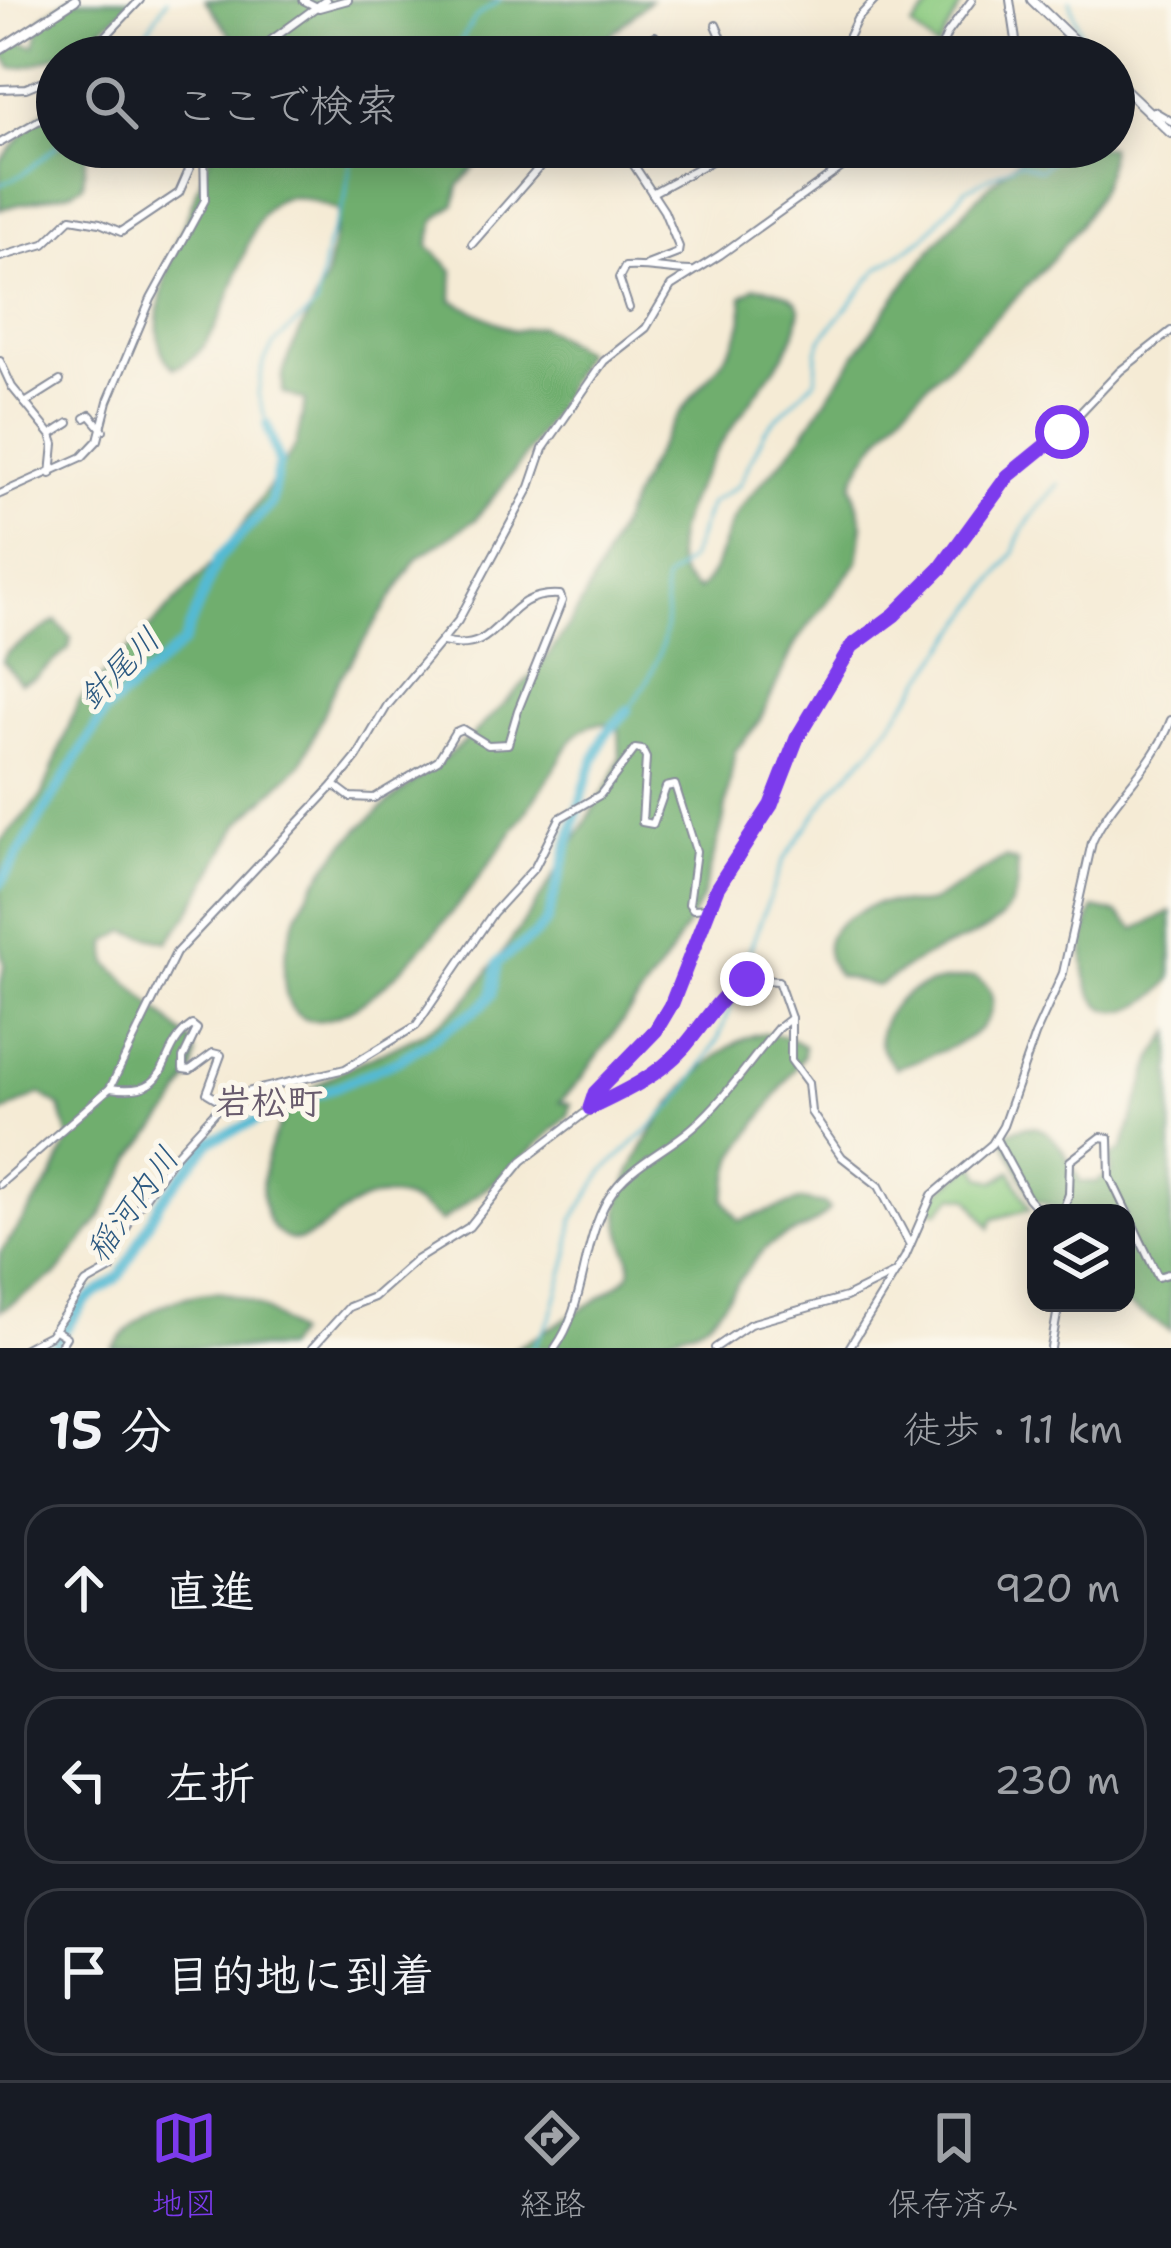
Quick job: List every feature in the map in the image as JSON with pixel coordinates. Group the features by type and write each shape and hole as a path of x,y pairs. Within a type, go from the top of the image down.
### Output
{"street":[{"path":"0,49 75,0"},
{"path":"106,36 140,0"},
{"path":"303,0 319,8 348,0"},
{"path":"278,36 326,0"},
{"path":"849,36 875,0"},
{"path":"946,36 972,0"},
{"path":"1010,0 1015,36"},
{"path":"1032,0 1069,36"},
{"path":"716,26 721,36"},
{"path":"0,88 36,84"},
{"path":"1135,99 1171,133"},
{"path":"1151,114 1154,111 1171,121"},
{"path":"0,143 36,122"},
{"path":"0,257 44,244 71,218 121,232 178,193 191,168"},
{"path":"0,494 82,458 103,430 108,401 151,299 205,200 203,168"},
{"path":"472,244 539,168"},
{"path":"628,308 619,272 678,253 679,247 636,168"},
{"path":"652,193 695,168"},
{"path":"0,1184 110,1088 176,953 334,785 387,706 443,642 530,487 543,449 604,361 635,340 671,286 838,168"},
{"path":"647,265 670,272 695,271"},
{"path":"590,1108 595,1093 656,1030 672,1003 717,888 771,805 797,738 852,646 894,615 941,568 1008,476 1062,432 1120,370 1171,331"},
{"path":"0,362 51,435 51,474"},
{"path":"25,403 60,381"},
{"path":"85,418 90,415 103,430"},
{"path":"51,435 69,423"},
{"path":"334,785 350,797 374,798 438,760 455,732 462,729 488,745 508,744 562,602 560,595 556,592 521,602 485,640 460,647 443,642"},
{"path":"849,1348 897,1272 932,1195 996,1139 1063,973 1092,842 1099,826 1148,764 1171,720"},
{"path":"25,1348 57,1330 86,1283 111,1269 130,1219 172,1160 222,1103 345,1070 416,1026 493,913 535,868 563,815 590,803 631,752 643,750 646,758 645,826 653,824 666,787 675,785 696,851 689,904 693,909 710,908"},
{"path":"312,1348 349,1307 374,1297 416,1260 469,1228 514,1168 590,1108 659,1070 728,991 747,979 778,981 791,1018 791,1060 808,1084 811,1112 842,1157 879,1186 910,1245"},
{"path":"555,1348 568,1325 590,1243 613,1192 650,1157 697,1124 791,1018"},
{"path":"110,1088 133,1091 158,1080 180,1035 192,1025 197,1029 182,1058 183,1069 190,1070 217,1052 220,1061 207,1093 217,1099 233,1098"},
{"path":"1065,1204 1070,1161 1101,1137 1108,1138 1110,1177 1123,1204"},
{"path":"996,1139 1033,1204"},
{"path":"1135,1229 1158,1277 1171,1274"},
{"path":"715,1348 750,1324 846,1297 897,1272"},
{"path":"1051,1348 1057,1312"},
{"path":"57,1330 66,1337 59,1348"}],"green space":[{"path":"67,0 131,0 89,36 37,36 41,18"},
{"path":"205,0 650,0 610,36 231,36"},
{"path":"929,0 964,0 944,36 922,36 912,27 930,7"},
{"path":"36,41 36,63 26,66 11,68 3,54 20,42 35,46"},
{"path":"36,120 36,168 85,168 83,185 0,209 0,161"},
{"path":"474,168 459,186 455,204 435,220 428,246 453,270 452,300 514,331 540,326 584,352 519,465 475,520 417,558 335,686 302,763 239,824 168,942 126,931 107,942 108,963 191,1042 196,1055 193,1072 172,1110 136,1153 98,1222 57,1274 0,1311 0,1253 53,1177 69,1139 60,1107 40,1094 0,1114 4,965 0,842 42,796 78,702 223,552 255,507 296,445 305,401 283,393 283,374 325,281 339,211 319,203 291,197 268,207 211,335 195,356 174,368 161,350 162,294 205,169"},
{"path":"1010,168 1105,168 1101,187 1077,228 1041,272 910,403 875,444 852,484 863,524 858,562 796,642 758,724 735,751 723,823 701,901 668,958 560,1102 571,1104 568,1116 511,1169 441,1222 410,1201 384,1196 361,1202 306,1238 290,1240 267,1218 262,1190 273,1138 291,1109 314,1087 433,1026 470,995 527,917 613,776 620,757 619,729 593,725 571,740 474,885 381,988 327,1019 306,1019 293,1010 284,971 294,924 319,877 355,833 477,731 546,658 587,593 655,453 737,336 743,320 742,296 755,287 782,292 800,309 785,353 726,437 686,509 677,542 680,570 698,590 712,573 739,510 799,440 905,284 964,211"},
{"path":"56,621 71,638 69,649 36,677 20,683 3,661 6,653"},
{"path":"1005,858 1017,862 1017,884 1012,902 992,925 920,959 877,986 838,976 828,957 828,940 845,920 879,903 931,902"},
{"path":"1094,908 1117,913 1135,929 1171,912 1171,977 1144,1003 1123,1011 1107,1009 1095,999 1084,965"},
{"path":"975,977 992,999 983,1025 940,1052 896,1068 884,1053 880,1037 898,1001 921,987"},
{"path":"1171,1032 1171,1331 1135,1310 1135,1204 1046,1204 1033,1199 1002,1136 1017,1129 1041,1129 1059,1145 1081,1182 1097,1182 1111,1172 1110,1157 1122,1150 1153,1058"},
{"path":"764,1033 804,1046 804,1055 735,1156 724,1199 739,1221 802,1200 829,1209 816,1222 766,1248 708,1321 690,1330 616,1345 516,1348 625,1279 631,1267 619,1210 636,1160 694,1077 741,1040"},
{"path":"975,1164 982,1177 995,1182 1011,1171 1027,1210 993,1219 990,1228 969,1198 954,1196 938,1212 928,1208 942,1189"},
{"path":"219,1292 260,1307 295,1334 285,1348 112,1348 134,1324 159,1307"}],"waterway":[{"path":"143,36 167,0"},
{"path":"464,36 476,17 500,0"},
{"path":"1070,0 1081,36"},
{"path":"0,185 36,163"},
{"path":"267,424 258,394 263,363 274,344 316,306 327,244 345,200 350,168"},
{"path":"628,710 659,656 666,620 665,581 690,559 710,503 739,485 766,429 816,379 822,338 878,269 924,238 966,189 1007,168"},
{"path":"1035,168 1042,168"},
{"name":"針尾川","path":"0,884 105,712 183,643 218,559 271,504 279,462 267,424"},
{"path":"738,981 783,861 832,791 874,747 1014,553 1032,516 1059,484"},
{"name":"稲河内川","path":"53,1348 84,1302 121,1275 161,1200 212,1140 401,1059 483,1005 492,994 498,962 547,921 588,775 605,735 628,710"},
{"path":"532,1348 551,1317 573,1220 604,1171 689,1086 718,1040 736,990"}],"district":[{"name":"岩松町","path":"269,1101"}],"route":[{"path":"747,979 728,991 659,1070 632,1089 590,1108 595,1093 656,1030 672,1003 717,888 771,805 782,770 831,676 864,634 894,615 941,568 1008,476 1062,432"}]}
